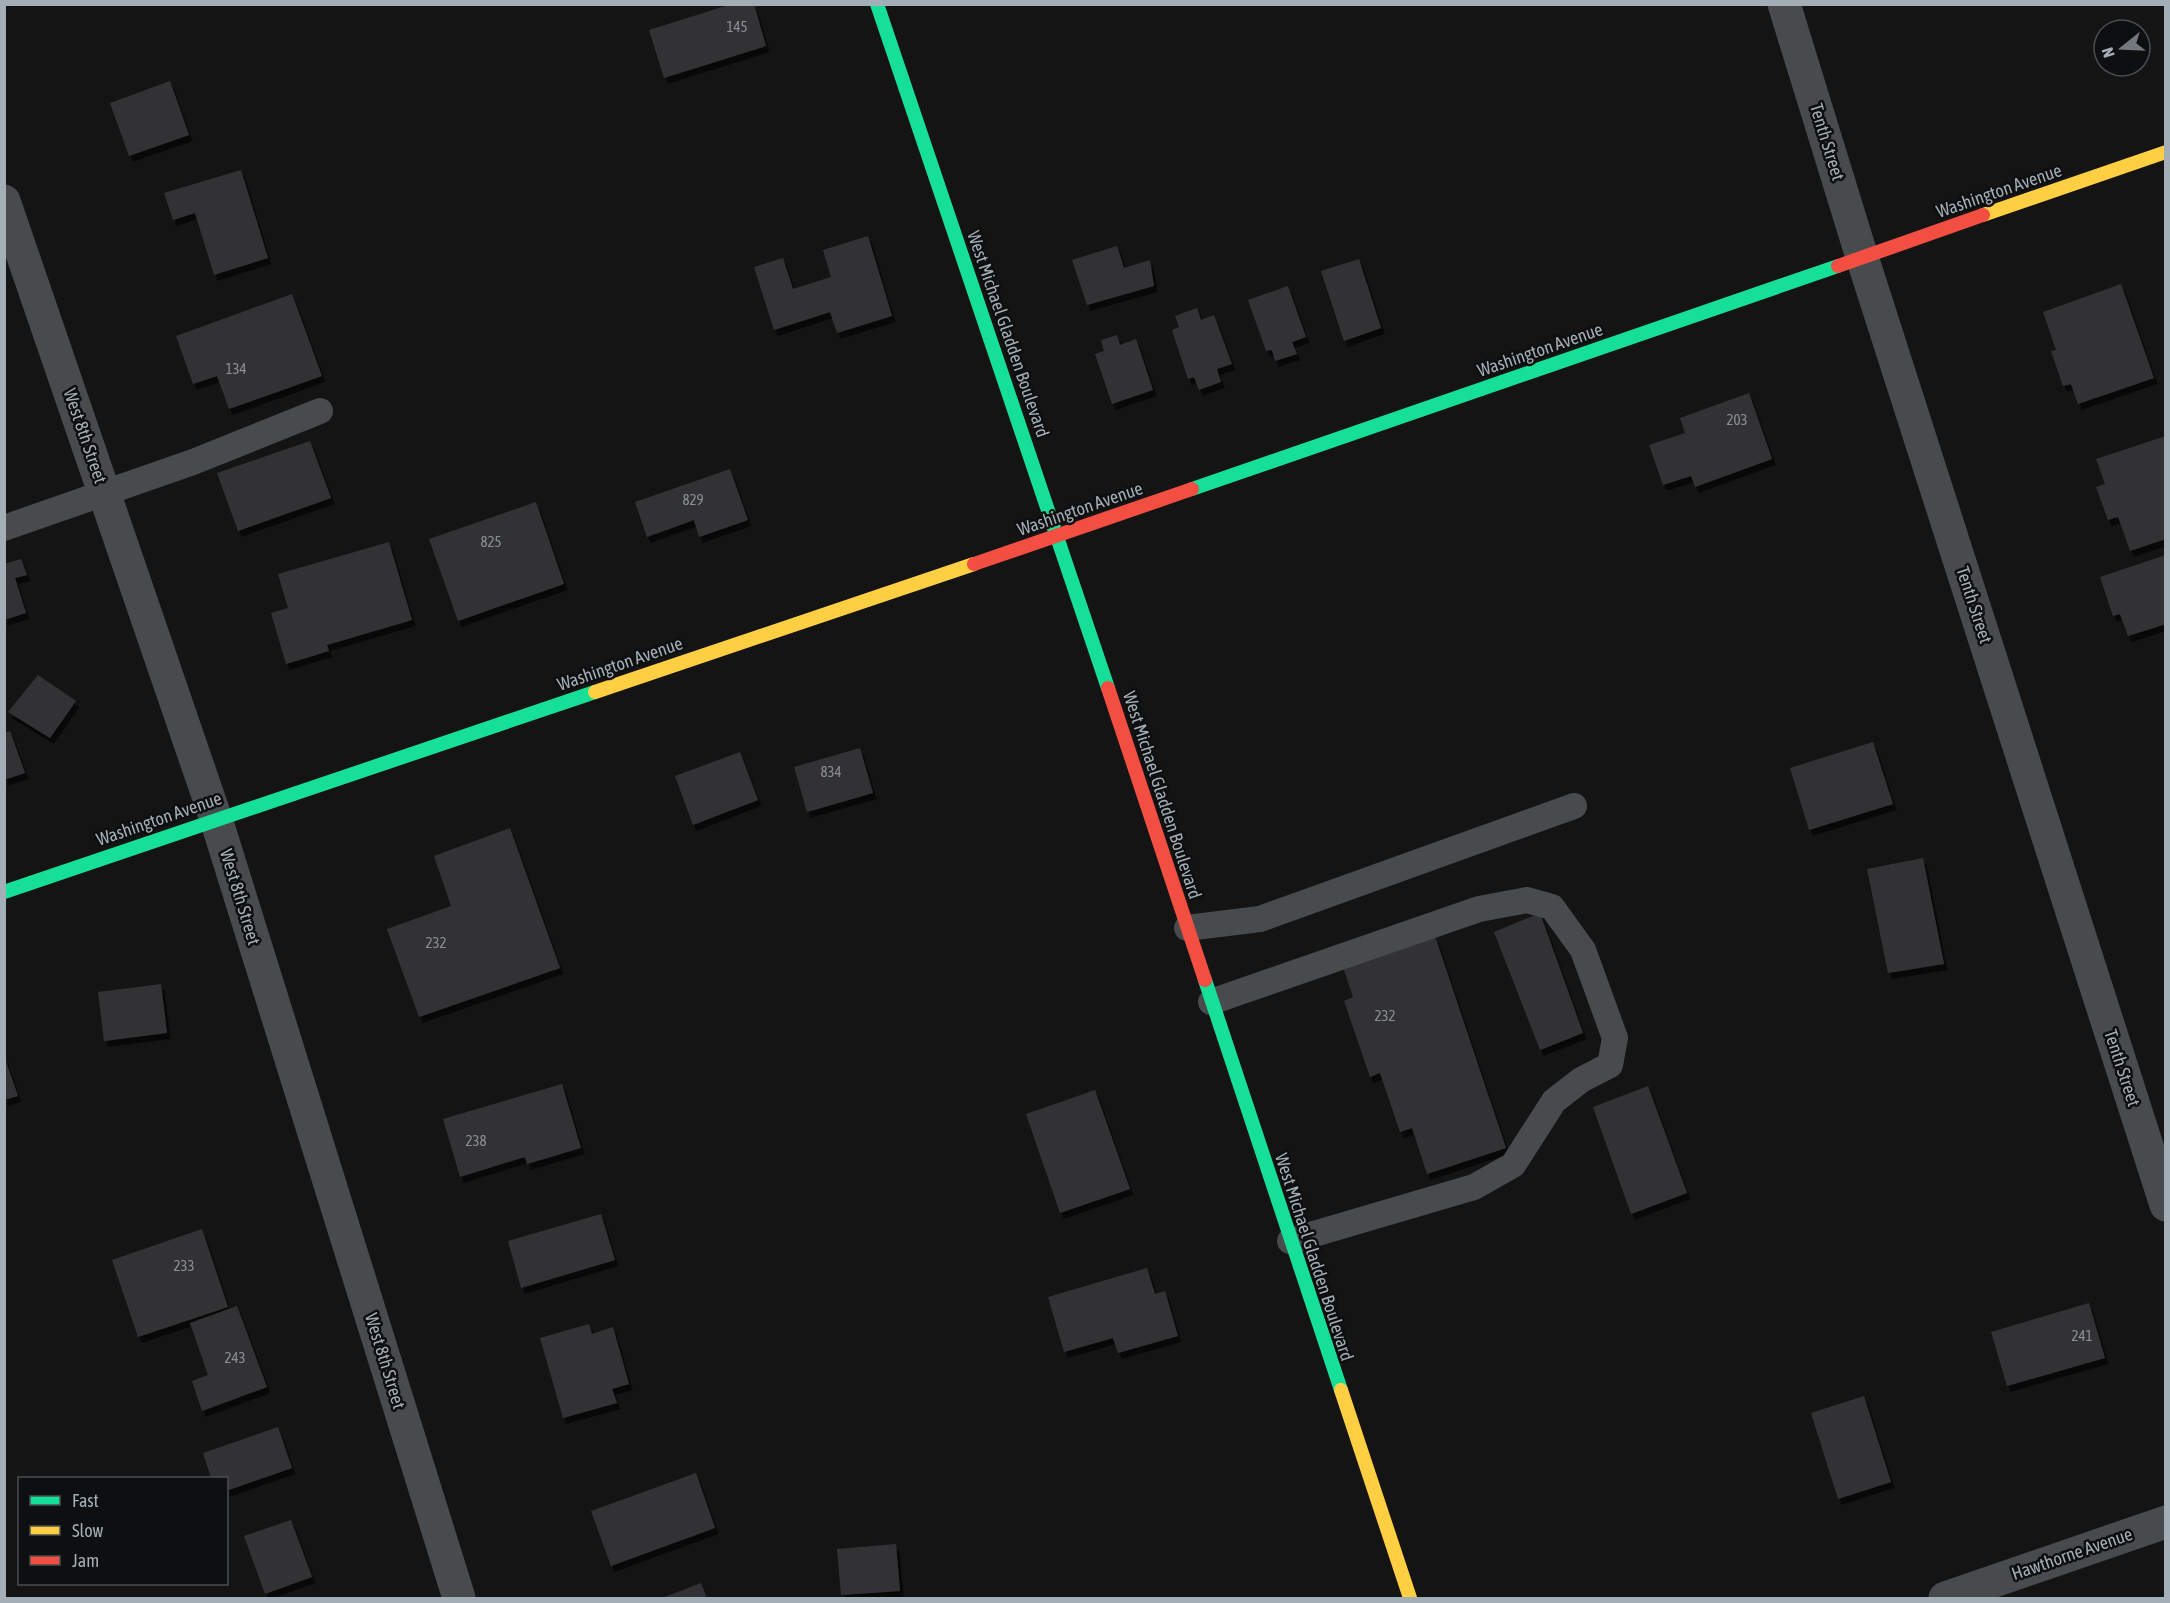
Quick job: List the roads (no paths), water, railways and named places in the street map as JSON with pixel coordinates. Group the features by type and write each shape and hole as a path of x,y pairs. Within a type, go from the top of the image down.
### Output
{"street":[{"name":"West Michael Gladden Boulevard","path":"877,4 1057,536 1410,1599"},
{"name":"Tenth Street","path":"1784,4 1862,257 2166,1205"},
{"name":"Washington Avenue","path":"4,892 1057,536 2166,152"},
{"name":"West 8th Street","path":"5,205 216,819 459,1599"},
{"name":"Hawthorne Avenue","path":"1945,1599 2166,1522"}],"lane":[{"path":"4,528 193,462 320,411"},
{"path":"1187,928 1260,919 1574,806"},
{"path":"1211,1002 1479,909 1527,900 1552,907 1583,950 1615,1038 1610,1065 1581,1080 1554,1101 1513,1165 1474,1186 1290,1241"}]}
